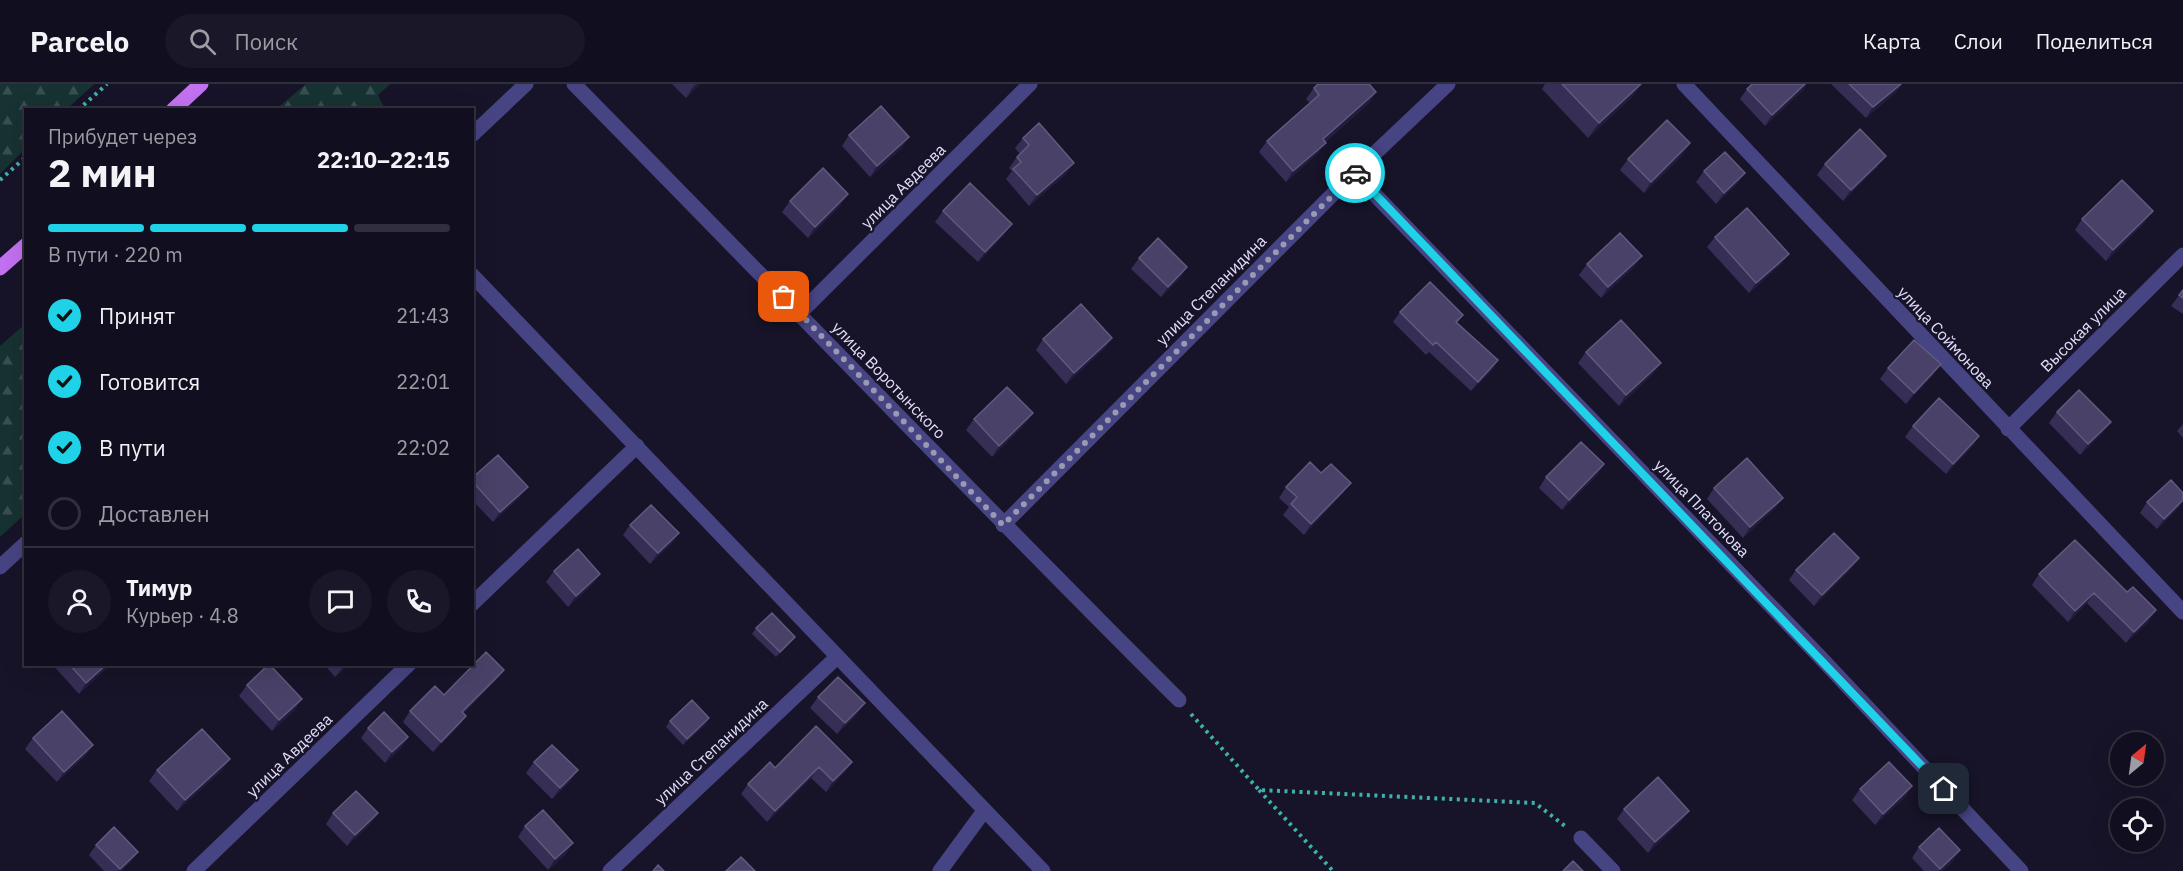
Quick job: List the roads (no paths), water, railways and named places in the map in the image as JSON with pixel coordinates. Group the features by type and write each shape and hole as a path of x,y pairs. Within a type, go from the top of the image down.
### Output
{"main road":[{"path":"175,108 201,84"},
{"path":"0,268 24,247"}],"street":[{"path":"474,133 526,84"},
{"name":"улица Воротынского","path":"574,84 800,313 1003,525 1179,700"},
{"name":"улица Авдеева","path":"800,313 1030,84"},
{"name":"улица Степанидина","path":"1003,525 1354,172 1448,84"},
{"name":"улица Соймонова","path":"1684,84 2183,612"},
{"name":"улица Платонова","path":"1354,172 1820,657 2021,871"},
{"name":"Высокая улица","path":"2008,429 2183,255"},
{"path":"474,277 1044,871"},
{"path":"474,602 637,446"},
{"path":"0,567 24,545"},
{"name":"улица Степанидина","path":"610,871 837,657"},
{"name":"улица Авдеева","path":"194,871 407,666"},
{"path":"940,871 984,811"},
{"path":"1581,838 1613,871"}]}
